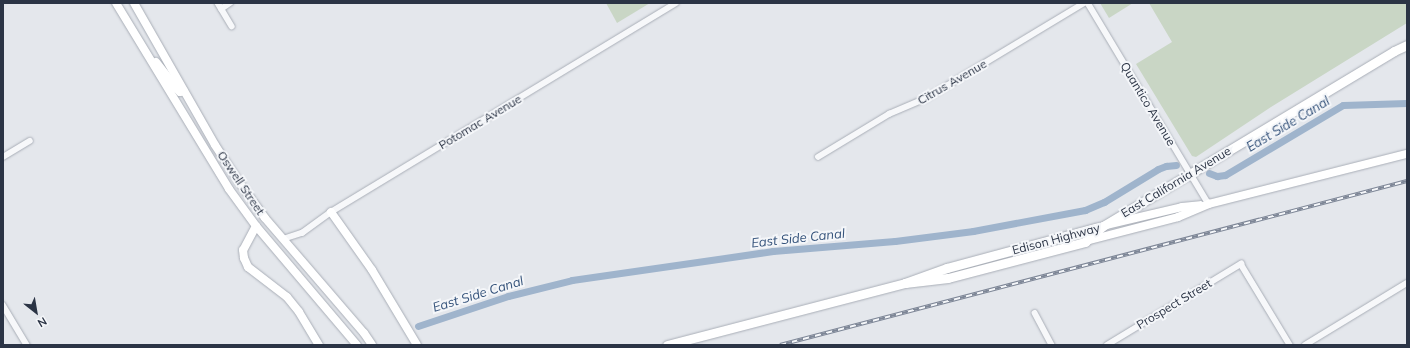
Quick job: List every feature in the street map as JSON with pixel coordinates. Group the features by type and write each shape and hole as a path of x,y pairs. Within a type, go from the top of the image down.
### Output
{"main road":[{"name":"Oswell Street","path":"116,3 229,189 256,226 357,345"},
{"name":"Oswell Street","path":"134,3 184,91 239,182 283,239 364,333 372,345"},
{"path":"138,40 177,89 180,92 184,91"},
{"name":"East California Avenue","path":"1394,51 1407,40"},
{"name":"East California Avenue","path":"1085,242 1102,226 1394,51 1407,45"},
{"name":"Edison Highway","path":"905,284 947,268 1102,226 1182,207 1209,204 1407,154"},
{"name":"Edison Highway","path":"667,345 905,284 948,278 1178,217 1209,204"},
{"path":"331,212 372,270 417,345"},
{"name":"Oswell Street","path":"256,226 243,250 244,258 248,266 287,297 299,312 320,345"}],"street":[{"path":"218,3 232,26"},
{"path":"221,8 230,3"},
{"name":"Potomac Avenue","path":"283,239 302,233 331,212 676,3"},
{"name":"Citrus Avenue","path":"818,157 889,114 925,99 1084,3"},
{"name":"Quantico Avenue","path":"1088,3 1209,204"},
{"path":"3,157 30,141"},
{"name":"Prospect Street","path":"1107,345 1241,264 1290,345"},
{"path":"1305,345 1407,283"},
{"path":"3,305 5,312 27,345"},
{"path":"1035,313 1052,345"}],"green space":[{"path":"606,3 650,3 617,23"},
{"path":"1100,3 1133,3 1109,18"},
{"path":"1149,3 1407,3 1407,23 1271,107 1196,157 1192,156 1136,64 1172,42"}],"waterway":[{"name":"East Side Canal","path":"1209,173 1217,176 1225,175 1343,105 1407,103"},
{"name":"East Side Canal","path":"418,326 508,296 572,280 773,251 895,241 973,231 1085,210 1104,202 1158,169 1176,165"}],"railway":[{"path":"780,345 1407,181"}]}
